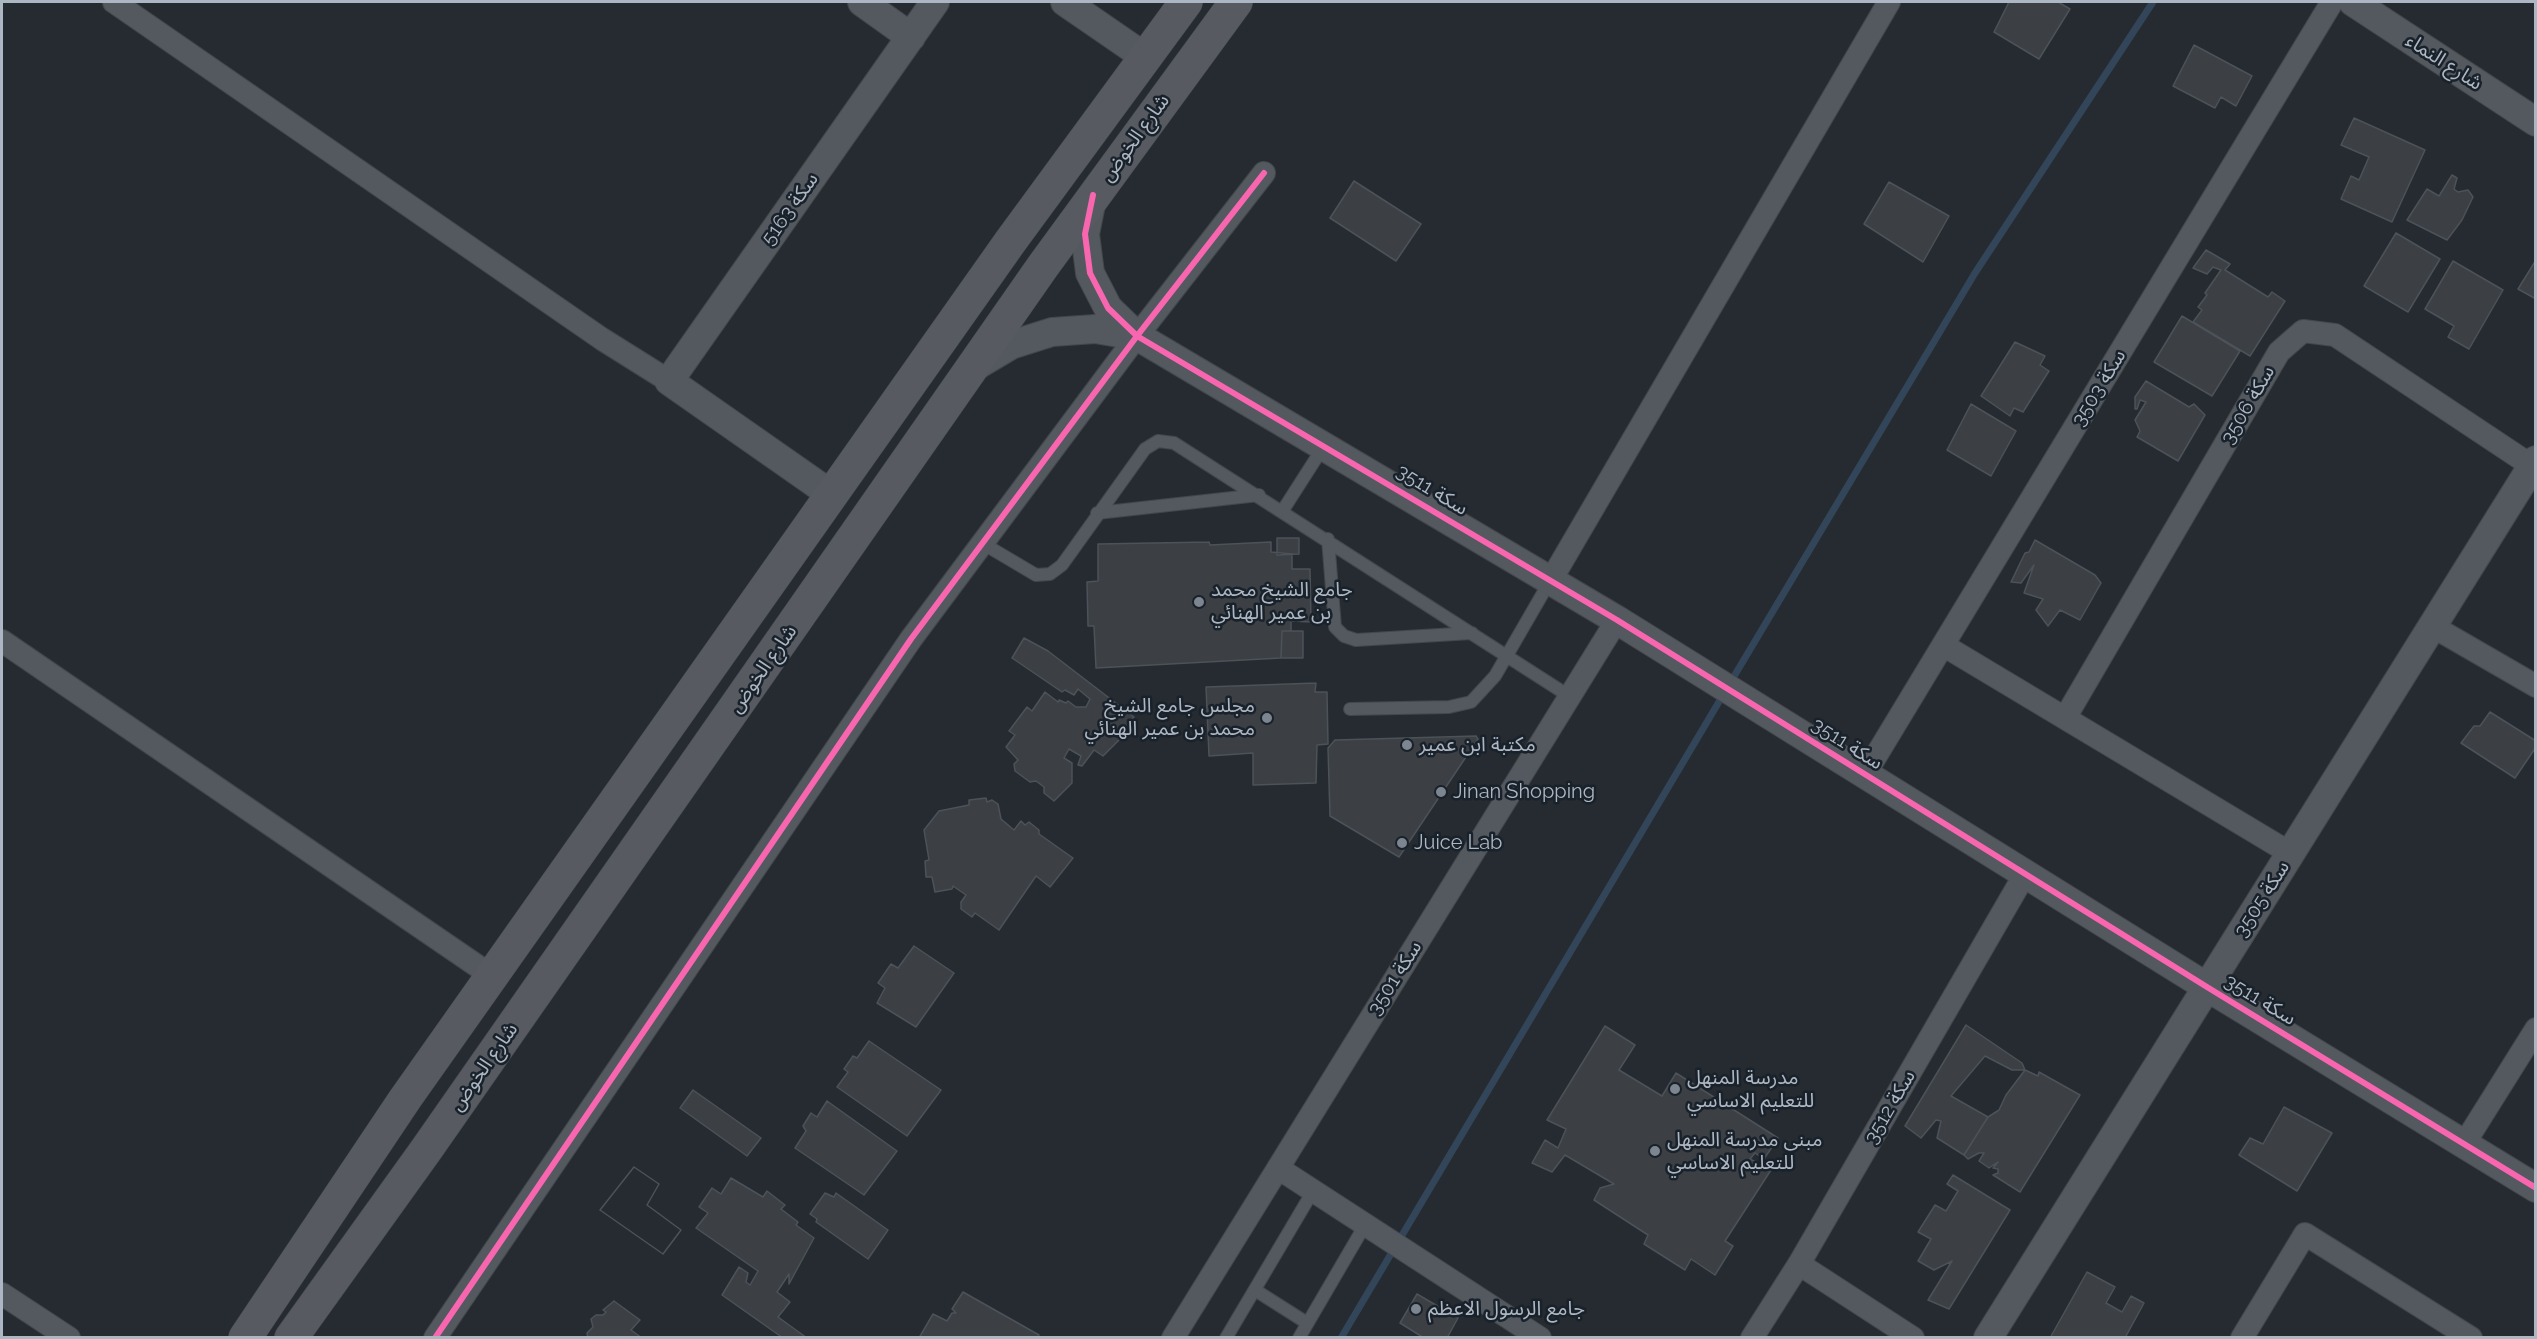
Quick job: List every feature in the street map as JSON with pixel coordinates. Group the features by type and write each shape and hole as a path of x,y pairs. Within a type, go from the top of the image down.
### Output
{"main road":[{"name":"شارع الخوض","path":"245,1338 405,1099 1010,242 1186,2"},
{"name":"شارع الخوض","path":"291,1338 1093,195 1236,2"}],"street":[{"path":"114,2 832,495"},
{"path":"862,2 911,37"},
{"name":"سكة 5163","path":"669,381 935,2"},
{"path":"1065,2 1145,57"},
{"path":"1551,580 1889,2"},
{"name":"سكة 3503","path":"1865,774 2332,2"},
{"name":"شارع النماء","path":"2353,2 2535,122"},
{"path":"435,1338 911,639 1137,336 1264,174"},
{"path":"1093,195 1085,234 1090,273 1108,308 1137,336"},
{"path":"974,367 1011,345 1052,332 1095,329 1137,336"},
{"name":"سكة 3506","path":"2065,718 2279,352 2303,331 2335,335 2534,463"},
{"name":"سكة 3511","path":"1137,336 1325,445 1617,620 2535,1188"},
{"name":"سكة 3505","path":"1988,1338 2534,463"},
{"name":"سكة 3501","path":"1173,1338 1617,620"},
{"path":"2432,626 2535,686"},
{"path":"2,641 492,976"},
{"path":"1943,645 2290,853"},
{"name":"سكة 3512","path":"1752,1338 1799,1264 2025,874"},
{"path":"2464,1144 2535,1029"},
{"path":"1278,1168 1540,1338"},
{"path":"2242,1338 2305,1234 2471,1338"},
{"path":"1799,1264 1913,1338"},
{"path":"2,1294 69,1338"}],"lane":[{"path":"982,543 1036,575 1050,574 1062,565 1145,449 1158,441 1174,442 1260,495 1569,696"},
{"path":"1283,510 1325,445"},
{"path":"1097,513 1260,495"},
{"path":"1328,539 1335,627 1344,636 1356,640 1472,633"},
{"path":"1350,709 1460,706 1480,695 1507,656 1551,580"},
{"path":"1226,1338 1313,1191"},
{"path":"1299,1338 1365,1225"},
{"path":"1255,1290 1307,1323"}],"building":[{"path":"2009,2 2058,2 2070,9 2039,59 1994,32"},
{"path":"2194,45 2252,76 2236,106 2221,97 2215,108 2173,86"},
{"path":"2354,118 2425,150 2392,222 2341,199 2351,176 2359,180 2369,157 2341,145"},
{"path":"2452,175 2457,178 2454,189 2458,192 2468,190 2473,197 2462,220 2447,240 2407,220 2427,189 2439,196"},
{"path":"1354,181 1421,224 1396,261 1330,218"},
{"path":"1889,182 1949,216 1923,262 1864,224"},
{"path":"2396,233 2440,259 2408,312 2364,286"},
{"path":"2206,250 2230,264 2225,270 2268,297 2272,292 2285,301 2250,356 2193,322 2202,310 2198,307 2207,295 2205,293 2221,270 2213,267 2207,274 2193,268"},
{"path":"2536,260 2536,299 2518,289"},
{"path":"2453,261 2503,290 2469,349 2448,337 2454,326 2425,309"},
{"path":"2182,316 2240,351 2212,396 2154,362"},
{"path":"2015,342 2045,356 2040,365 2049,371 2023,412 2014,408 2010,416 1981,396"},
{"path":"2146,381 2189,407 2194,404 2205,415 2178,461 2137,437 2140,431 2135,420 2146,402 2140,400 2135,409 2135,397"},
{"path":"1971,404 2016,431 1991,476 1947,450"},
{"path":"1277,538 1299,538 1299,554 1277,555"},
{"path":"2035,540 2095,575 2101,583 2080,620 2060,610 2048,626 2036,610 2043,599 2024,593 2034,565 2021,583 2011,582 2025,553 2029,552"},
{"name":"جامع الشيخ محمد بن عمير الهنائي","path":"1209,542 1210,545 1271,542 1271,552 1292,554 1292,569 1310,569 1311,622 1291,621 1291,631 1282,631 1281,658 1096,668 1094,626 1088,626 1087,582 1098,581 1098,544"},
{"path":"1282,631 1303,631 1303,658 1281,658"},
{"path":"1024,638 1048,651 1134,717 1123,731 1122,737 1103,756 1094,750 1082,766 1078,765 1081,756 1069,749 1064,758 1072,763 1072,783 1054,801 1044,793 1044,787 1036,781 1030,782 1015,771 1014,764 1018,760 1006,747 1015,735 1009,731 1027,707 1032,711 1045,692 1058,702 1059,700 1066,703 1068,701 1076,707 1086,707 1090,699 1078,689 1074,695 1065,690 1062,692 1012,658"},
{"name":"مجلس جامع الشيخ محمد بن عمير الهنائي","path":"1316,683 1315,692 1327,692 1328,744 1317,745 1316,783 1253,785 1253,753 1209,756 1206,687"},
{"path":"2490,712 2536,741 2536,747 2515,778 2461,743 2474,726 2480,726"},
{"path":"1476,736 1478,739 1399,857 1330,816 1328,748 1335,740"},
{"path":"986,798 987,802 992,800 998,804 1001,819 1014,830 1021,821 1025,825 1029,822 1039,830 1039,834 1073,858 1050,887 1036,876 999,930 975,913 972,917 961,909 961,902 966,895 953,886 952,889 935,892 932,877 926,877 925,861 929,860 924,830 939,811 969,805 969,800"},
{"path":"914,946 954,973 916,1027 877,1003 885,988 878,983 891,964 898,968"},
{"path":"1966,1025 2022,1063 2025,1070 2012,1070 1985,1056 1951,1096 1988,1117 1964,1155 1937,1138 1941,1121 1936,1120 1921,1138 1905,1126"},
{"name":"مبنى مدرسة المنهل للتعليم الاساسي","path":"1605,1026 1635,1045 1619,1070 1662,1096 1676,1073 1778,1138 1764,1159 1755,1153 1750,1159 1771,1170 1725,1241 1733,1246 1715,1275 1691,1259 1685,1270 1644,1244 1648,1235 1594,1200 1600,1188 1614,1184 1565,1155 1552,1172 1532,1163 1545,1140 1558,1148 1566,1129 1547,1120"},
{"path":"869,1041 941,1090 907,1136 837,1087 848,1072 844,1069 853,1056 857,1058"},
{"path":"2025,1070 2038,1076 2039,1072 2080,1095 2020,1192 1993,1175 1998,1173 1998,1169 1993,1168 1998,1162 1989,1168 1979,1161 1984,1153 1968,1159 1964,1155 1988,1117 1999,1110 2006,1095"},
{"path":"693,1090 761,1138 747,1156 680,1108"},
{"path":"827,1101 897,1151 864,1195 795,1148 806,1131 803,1126 811,1113 817,1117"},
{"path":"2284,1107 2332,1133 2297,1191 2239,1155 2250,1138 2263,1144"},
{"path":"634,1167 659,1184 647,1205 681,1230 663,1254 600,1210"},
{"path":"634,1167 659,1184 647,1205 681,1230 663,1254 600,1210"},
{"path":"1953,1175 2010,1210 1949,1309 1928,1300 1952,1261 1934,1270 1918,1261 1931,1239 1918,1232 1935,1205 1946,1211 1958,1191 1947,1184"},
{"path":"731,1178 763,1197 767,1191 785,1205 781,1209 798,1222 796,1225 814,1238 789,1284 789,1274 777,1292 790,1302 778,1317 807,1338 783,1338 722,1295 739,1267 748,1273 746,1282 750,1285 758,1271 696,1228 708,1213 699,1207 712,1188 721,1194"},
{"path":"731,1178 763,1197 767,1191 785,1205 781,1209 798,1222 796,1225 814,1238 789,1284 789,1274 777,1292 790,1302 778,1317 807,1338 783,1338 722,1295 739,1267 748,1273 746,1282 750,1285 758,1271 696,1228 708,1213 699,1207 712,1188 721,1194"},
{"path":"731,1178 763,1197 767,1191 785,1205 781,1209 798,1222 796,1225 814,1238 789,1284 789,1274 777,1292 790,1302 778,1317 807,1338 783,1338 722,1295 739,1267 748,1273 746,1282 750,1285 758,1271 696,1228 708,1213 699,1207 712,1188 721,1194"},
{"path":"825,1193 834,1197 836,1193 888,1230 868,1259 816,1222 817,1219 810,1214"},
{"path":"2087,1272 2115,1287 2106,1303 2122,1312 2131,1296 2144,1303 2125,1338 2050,1338"},
{"path":"963,1292 1039,1335 1037,1338 919,1338 933,1314 947,1321 952,1313 956,1313 952,1309"},
{"path":"1417,1294 1458,1318 1447,1338 1424,1338 1400,1323"},
{"path":"614,1301 640,1320 631,1330 642,1338 588,1338 587,1333 593,1327 591,1319 596,1315 603,1315 606,1312 603,1310"}],"waterway":[{"path":"1730,683 1975,273 2153,2"},
{"path":"1341,1338 1723,695"}],"cycle path":[{"path":"435,1338 911,639 1137,336 1264,173"},
{"path":"1093,195 1085,234 1090,273 1108,308 1137,336 1617,620 2207,987 2536,1188"}],"place":[{"name":"جامع الشيخ محمد بن عمير الهنائي","path":"1199,602"},
{"name":"مجلس جامع الشيخ محمد بن عمير الهنائي","path":"1267,718"},
{"name":"مكتبة ابن عمير","path":"1407,745"},
{"name":"Jinan Shopping","path":"1441,792"},
{"name":"Juice Lab","path":"1402,843"},
{"name":"مدرسة المنهل للتعليم الاساسي","path":"1675,1089"},
{"name":"مبنى مدرسة المنهل للتعليم الاساسي","path":"1655,1151"},
{"name":"جامع الرسول الاعظم","path":"1416,1309"}]}
